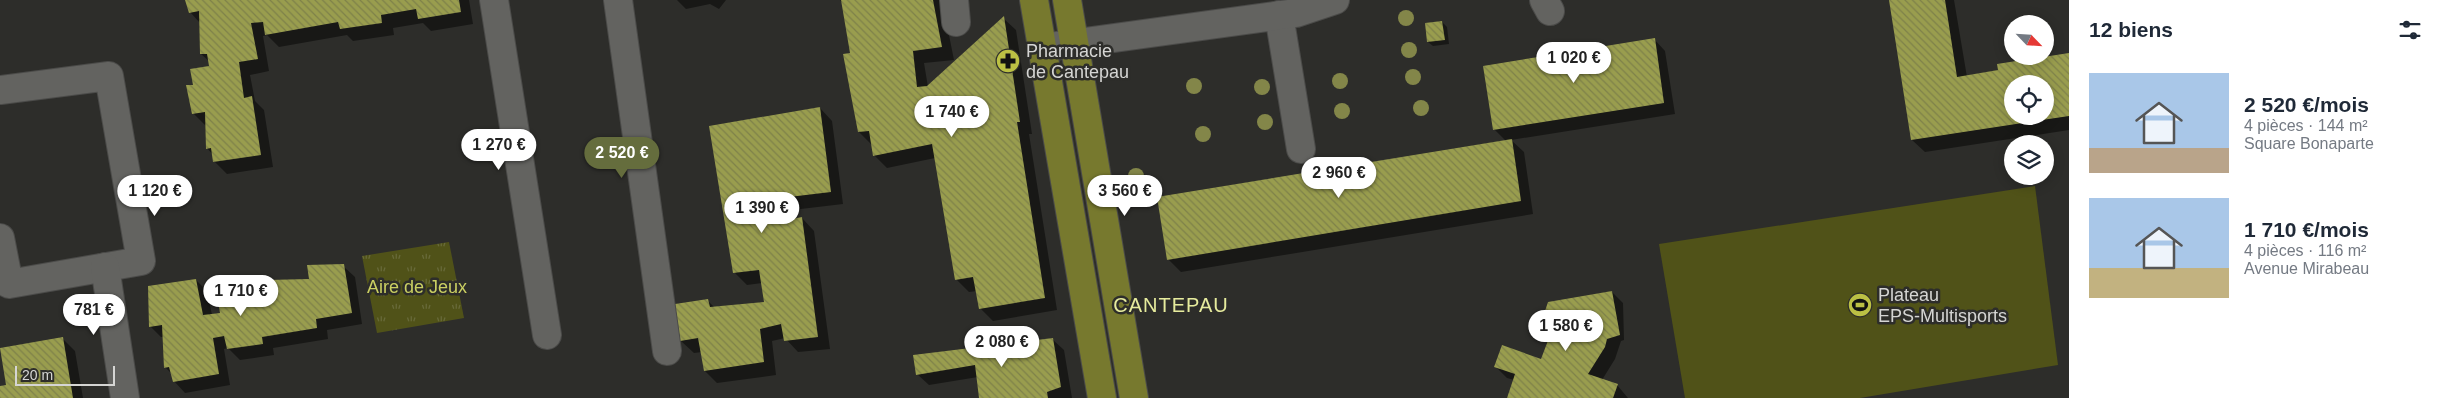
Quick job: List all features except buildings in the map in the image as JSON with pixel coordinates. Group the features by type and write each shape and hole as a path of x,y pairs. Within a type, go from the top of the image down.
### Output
{"main road":[{"path":"1034,0 1102,398"},
{"path":"1067,0 1134,398"}],"street":[{"path":"494,0 547,335"},
{"path":"618,0 668,351"},
{"path":"1041,48 1296,13 1335,0"},
{"path":"1280,15 1301,149"},
{"path":"0,90 109,76 141,261 9,284 0,238"},
{"path":"106,268 125,398"}],"green space":[{"name":"Plateau EPS-Multisports","path":"2035,186 2058,365 1860,398 1685,398 1659,244"},
{"name":"Aire de Jeux","path":"449,242 464,318 377,333 362,256"}],"place":[{"name":"Pharmacie de Cantepau","path":"1008,61"},
{"name":"Plateau EPS-Multisports","path":"1860,305"}],"district":[{"name":"CANTEPAU","path":"1171,305"}]}
